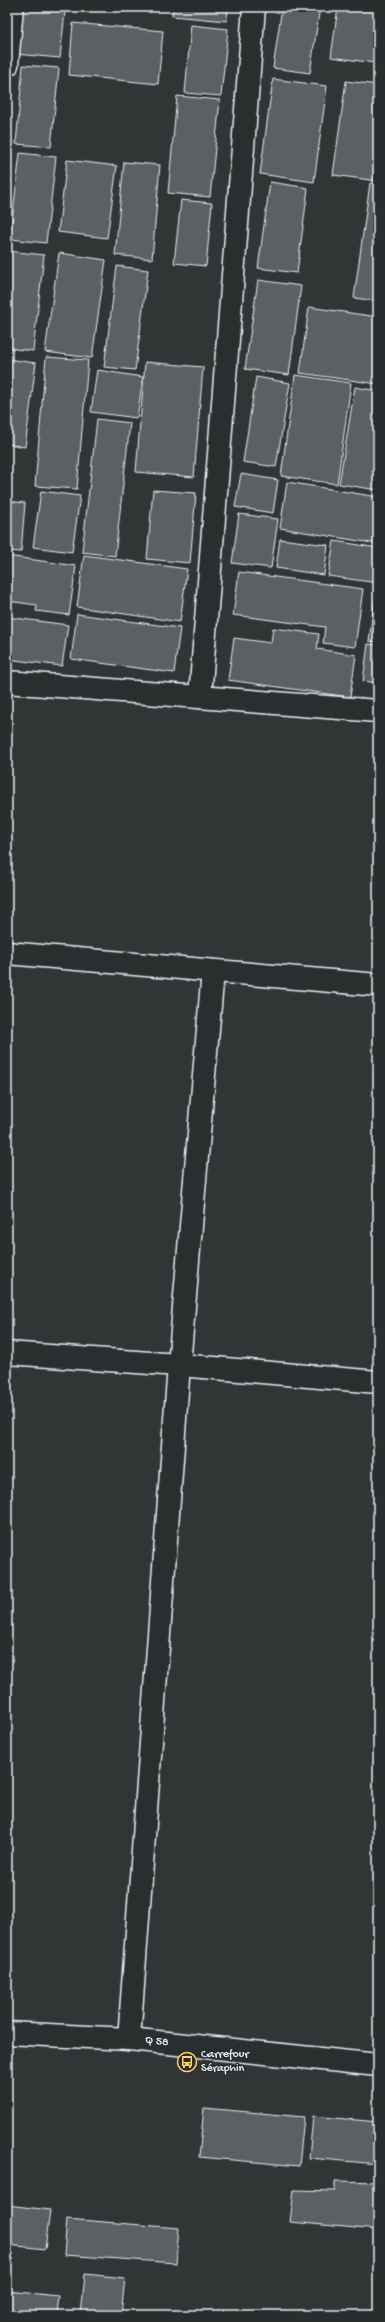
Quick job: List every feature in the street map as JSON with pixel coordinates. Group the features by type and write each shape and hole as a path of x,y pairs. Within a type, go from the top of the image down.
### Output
{"street":[{"path":"7,65 12,7"},
{"path":"200,697 254,7"},
{"path":"7,682 378,711"},
{"path":"7,953 378,986"},
{"path":"129,2039 179,1365 213,971"},
{"path":"7,1353 179,1365 378,1382"},
{"name":"Q 58","path":"7,2033 129,2039 378,2065"}],"building":[{"path":"173,7 228,7 227,21 172,16"},
{"path":"282,7 320,7 310,73 273,68"},
{"path":"338,7 378,7 378,39 375,63 331,57"},
{"path":"19,8 65,12 60,58 15,54"},
{"path":"73,23 163,31 158,84 69,75"},
{"path":"191,25 228,29 221,96 185,93"},
{"path":"23,65 59,68 51,147 16,144"},
{"path":"273,79 327,86 314,182 260,174"},
{"path":"346,81 378,85 378,181 333,175"},
{"path":"177,96 220,100 210,197 168,193"},
{"path":"20,153 56,157 46,243 10,239"},
{"path":"67,160 117,166 107,238 58,232"},
{"path":"124,162 160,165 152,259 115,255"},
{"path":"270,182 308,188 297,273 258,268"},
{"path":"370,183 378,184 378,301 354,298"},
{"path":"181,200 212,203 206,266 174,263"},
{"path":"8,251 44,255 33,351 7,348"},
{"path":"59,253 106,260 92,358 45,352"},
{"path":"117,266 148,270 135,370 104,367"},
{"path":"258,280 301,286 289,375 245,369"},
{"path":"309,307 378,317 378,384 300,373"},
{"path":"46,357 88,360 77,489 35,486"},
{"path":"7,359 36,363 25,447 7,444"},
{"path":"145,362 203,367 194,477 136,472"},
{"path":"97,370 143,377 137,418 91,412"},
{"path":"295,375 351,383 337,484 281,476"},
{"path":"256,377 290,383 276,467 243,462"},
{"path":"355,387 378,391 378,490 339,484"},
{"path":"97,419 130,423 115,556 82,552"},
{"path":"241,474 278,480 273,513 235,507"},
{"path":"287,482 378,497 378,544 280,528"},
{"path":"153,490 196,493 190,563 147,559"},
{"path":"41,491 80,496 72,552 33,547"},
{"path":"7,501 25,503 21,552 7,551"},
{"path":"239,514 278,519 271,568 232,563"},
{"path":"280,539 328,545 324,575 276,568"},
{"path":"334,541 378,548 378,583 328,576"},
{"path":"84,555 187,569 180,622 77,607"},
{"path":"7,556 76,566 69,615 36,611 37,605 7,601"},
{"path":"239,572 363,589 355,647 323,643 325,627 233,615"},
{"path":"376,588 378,588 378,642 369,641"},
{"path":"77,614 180,628 174,673 71,659"},
{"path":"7,617 68,625 62,666 7,659"},
{"path":"273,628 319,634 317,649 356,655 350,697 228,680 234,638 271,643"},
{"path":"368,644 378,645 378,683 363,681"},
{"path":"204,2108 304,2117 299,2166 199,2157"},
{"path":"313,2116 378,2122 378,2164 309,2158"},
{"path":"335,2181 378,2182 376,2196 378,2197 378,2230 290,2222 294,2190 335,2191"},
{"path":"7,2205 50,2210 45,2249 7,2245"},
{"path":"67,2219 179,2228 176,2263 64,2255"},
{"path":"85,2274 125,2278 121,2315 81,2315"},
{"path":"7,2291 59,2296 57,2315 7,2315"}],"place":[{"name":"Carrefour Séraphin","path":"187,2062"}]}
